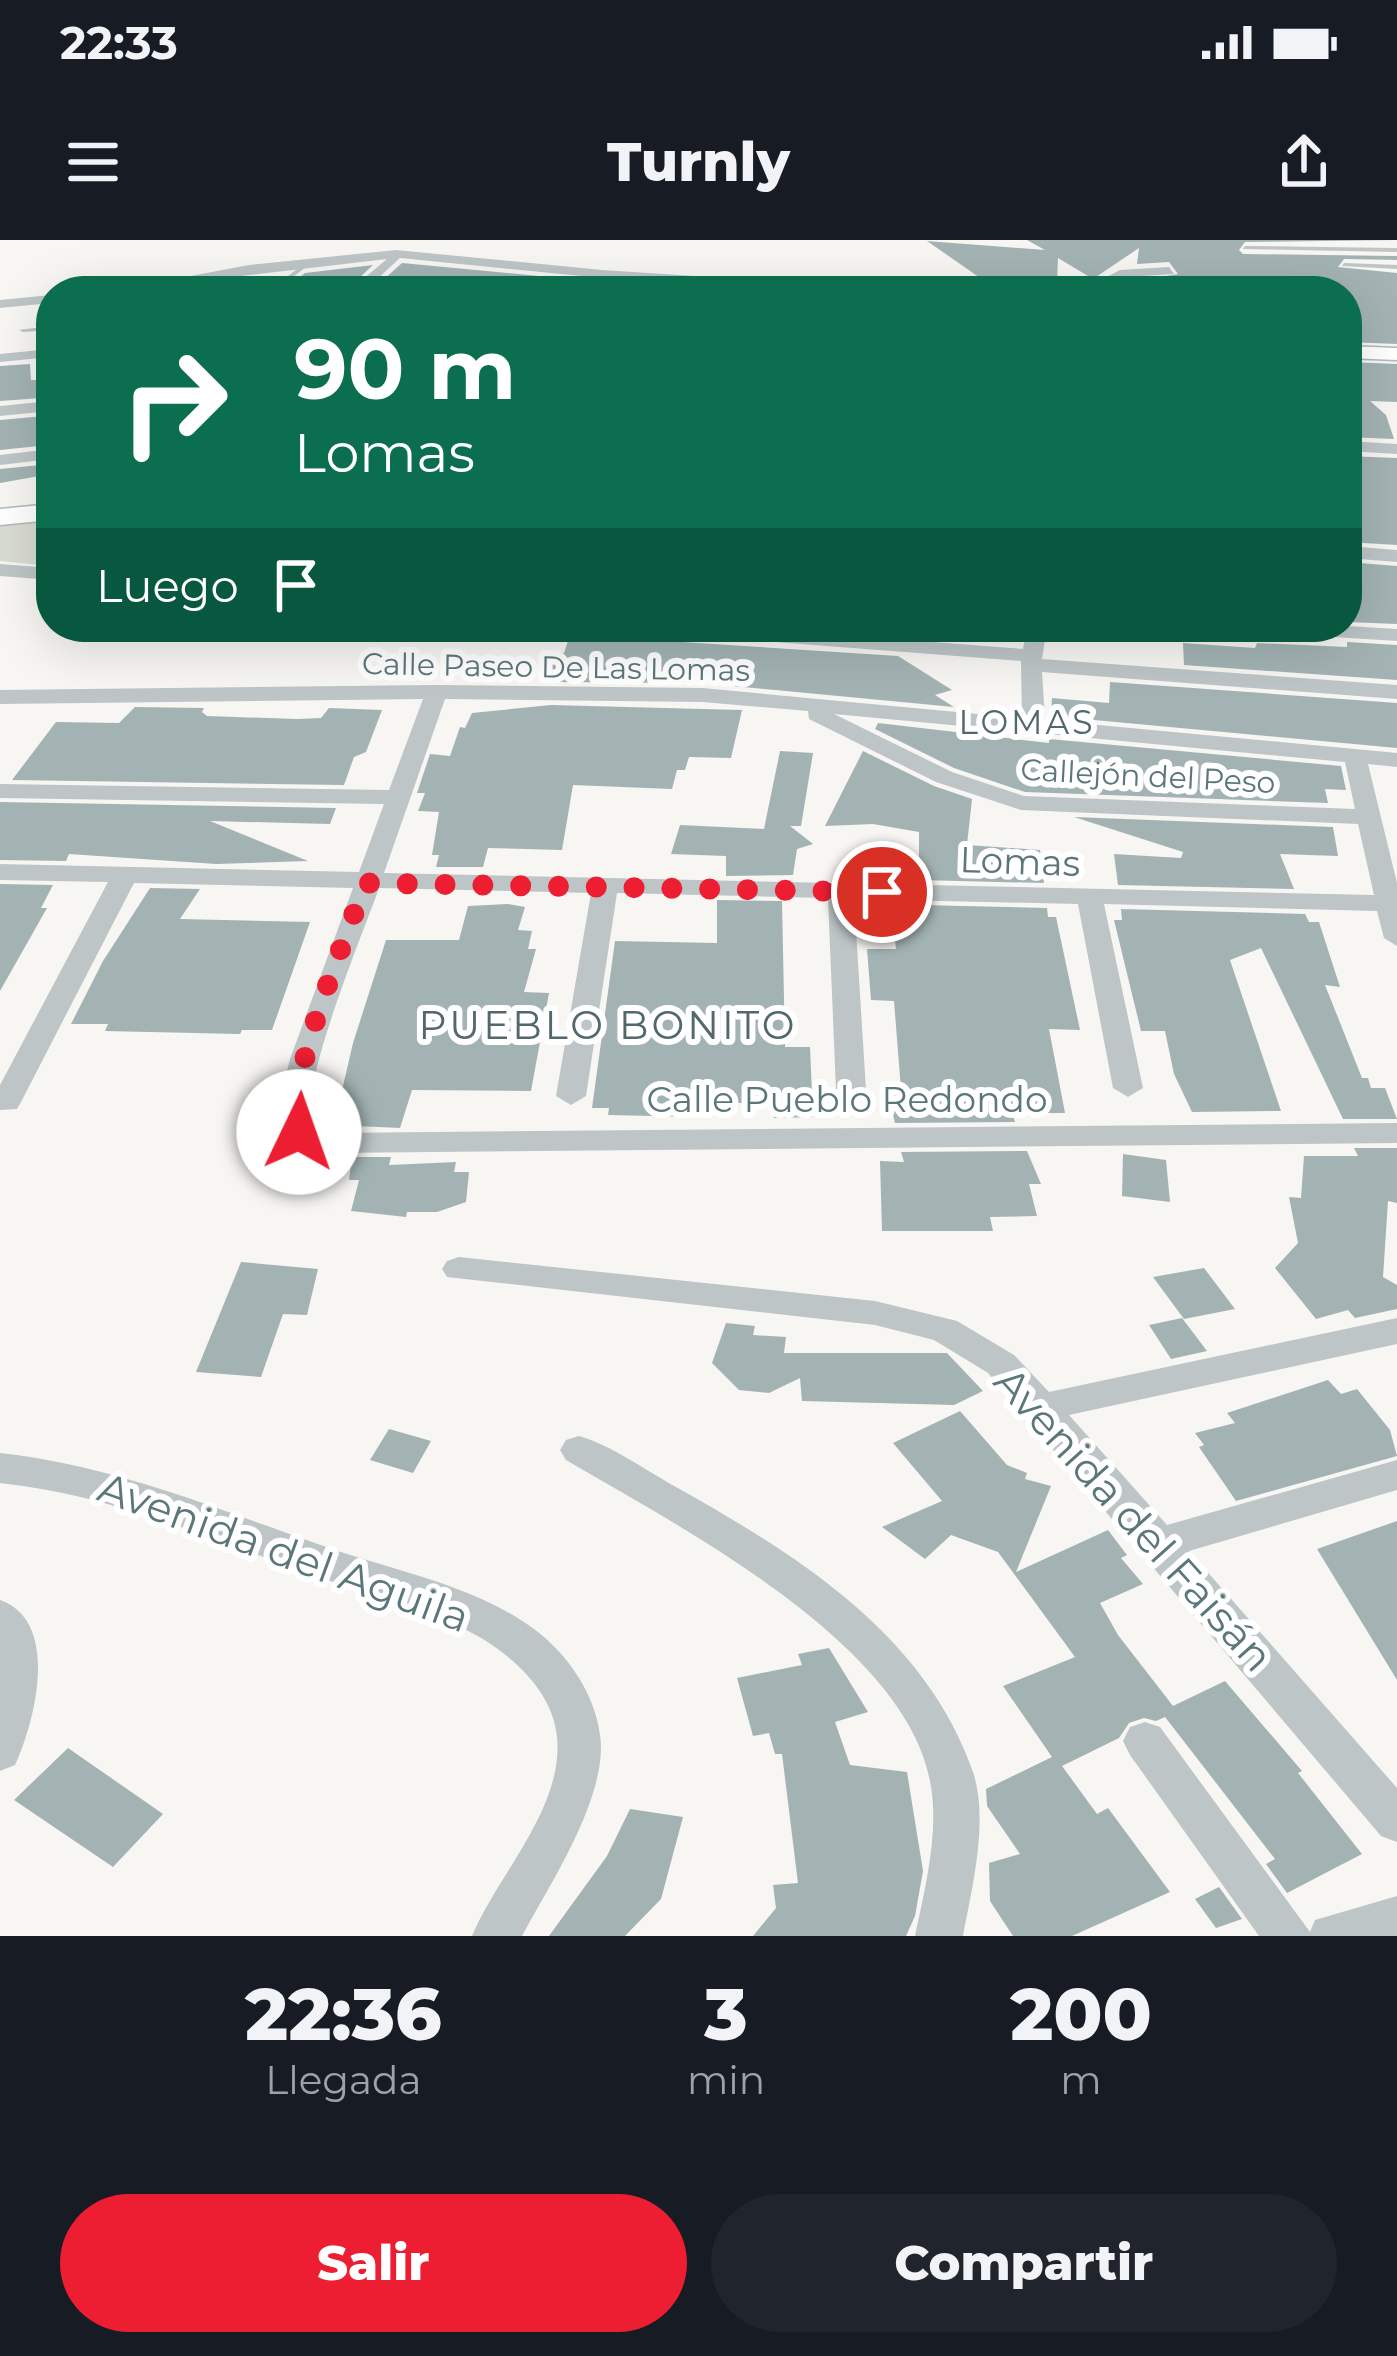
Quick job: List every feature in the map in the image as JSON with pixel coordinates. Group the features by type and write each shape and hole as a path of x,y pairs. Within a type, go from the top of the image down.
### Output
{"main road":[{"path":"1362,353 1397,354"},
{"path":"0,518 36,514"}],"street":[{"path":"375,276 396,254"},
{"path":"217,276 396,254 601,276"},
{"path":"1119,276 1172,265 1182,276"},
{"path":"528,276 537,268"},
{"path":"0,304 36,300"},
{"path":"0,358 36,354"},
{"path":"0,411 36,407"},
{"path":"1362,447 1397,449"},
{"path":"0,460 36,456"},
{"path":"1362,553 1397,556"},
{"path":"0,570 36,573"},
{"path":"1362,633 1397,635"},
{"path":"828,642 1397,692"},
{"path":"1034,728 1035,642"},
{"path":"365,883 436,692"},
{"name":"Calle Paseo De Las Lomas","path":"0,697 680,694 1397,760"},
{"name":"Callejón del Peso","path":"803,706 944,777 1022,803 1367,817"},
{"path":"1355,757 1397,938"},
{"path":"0,791 397,797"},
{"name":"Lomas","path":"0,872 1391,903"},
{"path":"6,1102 124,874"},
{"name":"Calle Pueblo Redondo","path":"365,883 305,1059 292,1112 299,1132 331,1143 1397,1133"},
{"path":"571,1096 605,886"},
{"path":"841,892 851,1090"},
{"path":"1090,898 1128,1088"},
{"path":"0,1050 40,1030"},
{"name":"Avenida del Faisán","path":"458,1269 874,1313 928,1325 976,1345 1041,1406 1397,1821"},
{"path":"1041,1406 1397,1331"},
{"path":"579,1450 796,1579 897,1669 953,1776 948,1895 939,1936"},
{"name":"Avenida del Aguila","path":"0,1468 51,1471 119,1491 442,1603 515,1638 562,1682 580,1741 570,1796 496,1936"},
{"path":"1160,1543 1397,1475"},
{"path":"0,1617 8,1628 22,1676 0,1751"},
{"path":"1145,1741 1288,1936"},
{"path":"1332,1936 1397,1918"}],"lane":[{"path":"1245,248 1397,250"},
{"path":"291,276 309,262"},
{"path":"1344,265 1397,267"},
{"path":"23,330 36,329"}],"shaded area":[{"path":"36,520 36,565 0,561 0,524"}],"building":[{"path":"1027,240 1397,240 1245,242 1239,250 1243,254 1397,256 1397,260 1344,259 1338,267 1397,273 1397,344 1362,343 1362,276 1166,276 1178,274 1169,262 1137,264 1139,248 1097,276 1088,276 1058,258 1057,276 977,276 927,241 1045,250"},
{"path":"402,263 538,276 388,276"},
{"path":"373,265 361,276 301,276"},
{"path":"1362,363 1397,364 1397,402 1370,401 1386,415 1394,439 1362,438"},
{"path":"30,364 36,398 0,401 0,366"},
{"path":"36,417 36,446 0,450 0,420"},
{"path":"1362,457 1397,458 1397,545 1362,543"},
{"path":"36,465 36,477 0,483 0,469"},
{"path":"1362,563 1397,566 1397,624 1362,623"},
{"path":"568,642 682,642 898,656 952,690 935,695 954,707 702,683 549,682 547,653 564,653"},
{"path":"1347,642 1397,645 1397,680 1184,665 1183,643 1255,648 1257,643 1347,647"},
{"path":"1110,682 1397,703 1397,748 1051,716 1052,698 1109,703"},
{"path":"551,705 742,710 731,758 689,757 685,770 677,770 672,789 573,785 562,850 488,848 483,867 436,867 439,855 432,855 439,812 418,811 425,793 417,793 430,754 450,756 460,727 465,728 472,713"},
{"path":"135,707 204,708 207,716 297,719 321,718 329,708 382,710 366,752 354,757 344,785 12,780 56,722 119,723"},
{"path":"878,723 1049,743 1049,739 1341,766 1346,790 1325,789 1328,803 1025,792 954,768 875,729"},
{"path":"780,751 813,753 801,826 790,826 813,844 797,849 793,875 726,876 726,856 671,854 680,825 764,829"},
{"path":"863,751 972,799 967,845 1040,850 1044,883 919,880 919,832 873,824 825,826"},
{"path":"0,802 336,808 330,824 210,821 308,861 216,864 69,854 66,861 0,860"},
{"path":"1074,817 1333,827 1338,856 1280,854 1294,889 1118,885 1114,854 1181,858 1183,852"},
{"path":"0,884 53,885 41,908 47,908 0,991"},
{"path":"150,888 200,889 180,919 310,922 272,1030 242,1030 240,1034 105,1031 108,1024 71,1024 103,961"},
{"path":"717,900 782,901 785,1047 810,1047 813,1117 774,1118 774,1104 703,1102 700,1117 608,1115 609,1108 592,1108 615,941 717,943"},
{"path":"920,905 1047,908 1048,917 1056,917 1080,1030 1049,1029 1065,1113 1012,1113 1015,1122 895,1123 887,1089 901,1089 894,1001 871,1000 867,949 896,949 892,914 920,914"},
{"path":"468,906 525,907 518,930 532,931 528,949 536,949 524,992 549,993 531,1091 412,1090 400,1128 334,1125 353,1043 386,940 459,940"},
{"path":"1121,909 1305,914 1309,922 1319,922 1340,987 1325,985 1362,1078 1368,1078 1371,1088 1385,1088 1397,1119 1343,1119 1261,948 1230,960 1281,1111 1192,1112 1174,1074 1165,1031 1141,1031 1114,920 1122,920"},
{"path":"1354,1148 1397,1148 1397,1203 1388,1201 1383,1277 1397,1285 1397,1309 1355,1318 1348,1310 1316,1319 1275,1268 1298,1243 1289,1197 1301,1198 1304,1156 1358,1156"},
{"path":"1027,1151 1041,1184 1029,1184 1037,1216 990,1217 993,1231 882,1231 880,1161 904,1162 901,1152"},
{"path":"1123,1154 1166,1160 1170,1202 1122,1196"},
{"path":"352,1157 391,1157 389,1165 456,1162 454,1172 469,1172 466,1202 437,1212 407,1212 406,1217 351,1211 359,1180 349,1180"},
{"path":"241,1262 318,1269 307,1315 283,1314 261,1377 196,1372"},
{"path":"1204,1268 1235,1309 1184,1319 1153,1277"},
{"path":"1182,1318 1207,1351 1171,1359 1149,1325"},
{"path":"726,1323 755,1326 753,1335 786,1337 784,1353 947,1353 983,1391 954,1405 802,1401 800,1378 769,1393 739,1390 712,1363"},
{"path":"1328,1380 1341,1394 1357,1389 1390,1430 1397,1456 1236,1501 1199,1447 1204,1445 1195,1433 1235,1423 1227,1413"},
{"path":"960,1411 1007,1465 1027,1473 1025,1479 1051,1486 1016,1572 1108,1530 1127,1555 1121,1558 1143,1584 1100,1603 1118,1635 1173,1706 1225,1681 1302,1771 1298,1773 1362,1854 1287,1893 1266,1864 1275,1859 1165,1717 1144,1718 1129,1723 1119,1738 1062,1766 1097,1814 1108,1808 1170,1892 1072,1936 1013,1936 990,1901 989,1863 1020,1854 987,1806 986,1789 1052,1757 1003,1686 1075,1657 998,1552 951,1535 925,1559 882,1527 942,1501 893,1443"},
{"path":"389,1429 431,1441 413,1473 370,1460"},
{"path":"1397,1521 1397,1680 1317,1549"},
{"path":"829,1648 868,1712 835,1722 850,1765 907,1772 923,1871 915,1916 906,1936 753,1936 776,1908 773,1885 798,1883 782,1754 775,1754 769,1733 753,1736 737,1678 802,1665 798,1654"},
{"path":"68,1748 163,1814 113,1867 14,1800"},
{"path":"630,1809 683,1817 661,1899 625,1936 549,1936 607,1856"},
{"path":"1219,1887 1242,1919 1216,1928 1195,1899"}],"district":[{"name":"LOMAS","path":"1027,722"},
{"name":"PUEBLO BONITO","path":"608,1025"}],"route":[{"path":"299,1132 292,1112 305,1059 365,883 882,892"}]}
